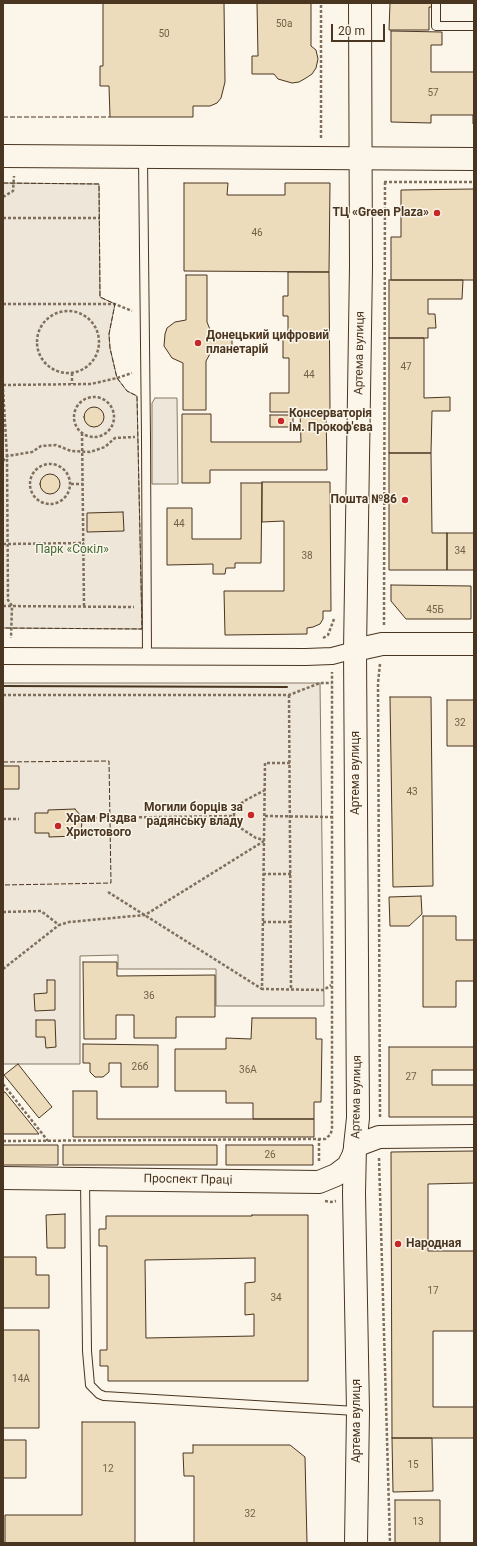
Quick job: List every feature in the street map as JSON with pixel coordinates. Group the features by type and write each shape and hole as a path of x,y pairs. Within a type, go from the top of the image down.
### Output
{"main road":[{"name":"Артема вулиця","path":"356,1543 358,1411 354,1193 355,1146 358,1118 355,650 361,297 360,3"},
{"path":"3,156 474,159"},
{"path":"355,650 382,644 474,644"},
{"path":"355,1146 379,1137 474,1136"},
{"name":"Проспект Праці","path":"3,1178 319,1182 336,1176 348,1166 354,1156 355,1146"}],"street":[{"path":"3,656 332,656 355,650"}],"lane":[{"path":"436,3 436,26 474,26"},
{"path":"143,157 148,607 147,657"},
{"path":"84,1179 86,1351 90,1385 99,1394 104,1396 358,1411"}],"path":[{"path":"321,3 321,144"},
{"path":"3,197 13,190 14,176"},
{"path":"385,182 385,623 378,683 379,1137 390,1543"},
{"path":"3,218 99,218"},
{"path":"3,304 115,304 145,317"},
{"path":"68,304 69,311"},
{"path":"69,311 79,313 88,318 95,326 99,336 99,346 96,356 90,364 82,370 72,373 53,369 45,362 40,354 37,344 38,334 50,317 69,311"},
{"path":"3,385 91,384 117,378 146,368"},
{"path":"72,373 72,384"},
{"path":"3,389 7,456 8,600 12,606 11,638"},
{"path":"82,433 91,437 98,437 110,430 114,417 111,405 106,400 94,396 82,400 74,411 76,425 82,433 84,606"},
{"path":"3,461 7,456 32,452 40,446 56,445 71,451 82,452 98,450 116,438 146,437"},
{"path":"50,463 57,464 67,472 71,484 66,496 61,501 48,504 36,498 30,485 34,472 50,463"},
{"path":"71,484 83,484"},
{"path":"3,544 84,543"},
{"path":"3,606 148,607"},
{"path":"3,1141 325,1139 330,1135 332,1130 332,656 328,635"},
{"path":"3,695 289,695 320,683 332,683"},
{"path":"289,695 291,989"},
{"path":"262,989 265,763 290,763"},
{"path":"264,840 256,838 242,829 234,820 234,812 239,805 246,800 265,790"},
{"path":"94,818 234,816"},
{"path":"265,816 331,817"},
{"path":"3,820 19,819"},
{"path":"3,969 59,925 69,922 145,916 264,840"},
{"path":"263,874 291,874"},
{"path":"108,892 262,989 324,990 332,985"},
{"path":"3,912 40,911 59,925"},
{"path":"263,922 291,922"},
{"path":"3,1084 48,1141"}],"green space":[{"name":"Парк «Сокіл»","path":"3,183 99,184 100,297 115,304 109,334 110,348 117,378 127,391 137,396 142,629 3,628"},
{"path":"155,398 177,398 178,484 152,484 152,403"},
{"path":"3,683 320,683 324,1006 216,1006 216,969 118,969 118,955 80,956 80,1064 3,1064"}],"building":[{"path":"103,3 224,3 225,82 221,98 217,103 210,106 193,106 193,117 110,117 109,86 100,86 100,66 103,66"},
{"path":"257,3 311,3 311,46 316,50 318,59 316,68 312,74 299,82 292,83 278,79 274,74 252,74 252,56 258,56"},
{"path":"390,3 435,3 435,7 429,7 429,30 389,30"},
{"path":"391,31 442,32 442,45 431,45 431,72 474,72 474,124 473,115 431,115 431,123 391,122"},
{"path":"184,183 228,183 227,195 285,195 285,183 330,183 329,272 184,271"},
{"name":"ТЦ «Green Plaza»","path":"474,189 474,280 391,280 391,237 401,237 401,190"},
{"path":"288,272 329,272 330,410 326,410 327,470 210,470 210,483 182,483 182,414 211,414 211,442 301,442 300,412 270,412 270,393 289,393 289,358 283,358 283,337 288,337 288,316 283,316 283,296 288,296"},
{"name":"Донецький цифровий планетарій","path":"186,275 207,275 207,322 211,332 228,333 232,338 232,347 228,352 211,352 206,361 206,410 183,410 183,363 172,358 164,346 167,328 175,322 186,320"},
{"path":"389,280 463,280 462,299 428,299 428,314 435,314 436,328 428,328 428,338 389,338"},
{"path":"389,338 424,338 424,398 450,397 450,411 432,411 431,453 389,453"},
{"path":"90,407 98,407 104,413 104,421 98,427 90,427 84,421 84,413"},
{"name":"Консерваторія ім. Прокоф'єва","path":"270,415 293,415 293,427 270,427"},
{"path":"389,453 431,453 432,533 447,533 447,570 389,570"},
{"path":"46,474 54,474 60,480 60,488 54,494 46,494 40,488 40,480"},
{"path":"262,482 330,482 331,611 323,611 323,619 320,624 307,628 307,634 225,635 224,591 284,591 284,521 262,522"},
{"path":"241,483 262,483 261,563 235,563 235,568 226,568 225,574 213,574 213,564 167,565 167,508 192,508 192,539 241,539"},
{"path":"123,512 124,531 87,532 87,513"},
{"path":"447,533 474,533 474,570 447,570"},
{"path":"391,585 471,586 471,619 406,619 391,601"},
{"path":"390,697 431,697 433,886 393,887"},
{"path":"447,700 474,700 474,746 447,746"},
{"path":"3,766 19,766 19,789 3,789"},
{"name":"Храм Різдва Христового","path":"75,809 80,815 82,822 81,831 75,836 49,837 49,833 35,833 35,813 48,813 48,810"},
{"path":"421,896 422,914 409,926 390,926 389,897"},
{"path":"423,916 456,916 456,940 474,940 474,981 456,981 456,1007 423,1007"},
{"path":"83,962 117,962 117,976 215,975 215,1017 176,1017 176,1038 134,1038 134,1015 116,1015 116,1039 84,1039"},
{"path":"47,980 55,980 55,1010 35,1011 34,994 47,993"},
{"path":"252,1018 316,1018 316,1039 322,1039 321,1102 314,1102 314,1119 253,1119 253,1103 226,1103 226,1091 175,1091 175,1049 226,1049 226,1038 251,1039"},
{"path":"36,1020 55,1020 56,1047 46,1048 45,1037 36,1037"},
{"path":"83,1044 158,1045 158,1087 121,1087 121,1063 109,1063 109,1072 103,1077 95,1077 90,1072 90,1063 83,1063"},
{"path":"389,1047 474,1047 474,1070 432,1070 432,1085 474,1085 474,1117 389,1117"},
{"path":"18,1064 52,1107 39,1118 4,1075"},
{"path":"73,1091 97,1091 97,1119 314,1119 314,1137 73,1137"},
{"path":"3,1092 5,1092 39,1134 3,1134"},
{"path":"3,1145 58,1145 58,1165 3,1165"},
{"path":"63,1145 217,1145 217,1165 63,1165"},
{"path":"226,1145 313,1145 313,1165 226,1165"},
{"path":"474,1151 474,1183 428,1184 428,1251 474,1251 474,1331 433,1331 433,1407 474,1407 474,1438 392,1438 391,1152"},
{"path":"65,1214 65,1248 47,1248 46,1215"},
{"path":"308,1215 308,1381 108,1381 108,1366 100,1366 100,1350 107,1350 107,1246 99,1246 99,1229 106,1229 106,1216","holes":["255,1258 255,1282 245,1283 245,1315 254,1314 254,1336 146,1338 145,1260"]},
{"path":"3,1257 36,1257 36,1275 49,1275 49,1308 3,1308"},
{"path":"3,1330 39,1330 39,1428 3,1428"},
{"path":"82,1422 135,1422 135,1543 5,1543 5,1515 82,1515"},
{"path":"392,1438 432,1438 433,1491 393,1492"},
{"path":"3,1440 26,1440 26,1478 3,1478"},
{"path":"193,1445 290,1445 305,1457 307,1543 194,1543 194,1476 184,1476 183,1453 193,1453"},
{"path":"395,1500 440,1500 440,1543 395,1543"}],"fence":[{"path":"3,117 110,117"},
{"path":"3,183 99,184 100,297 115,304 109,334 110,348 117,378 127,391 137,396 142,629 3,628"},
{"path":"3,762 109,761 111,883 3,885"}],"wall":[{"path":"3,686 287,687"}],"place":[{"name":"ТЦ «Green Plaza»","path":"437,213"},
{"name":"Донецький цифровий планетарій","path":"198,343"},
{"name":"Консерваторія ім. Прокоф'єва","path":"281,421"},
{"name":"Пошта №86","path":"405,500"},
{"name":"Могили борців за радянську владу","path":"251,815"},
{"name":"Храм Різдва Христового","path":"58,826"},
{"name":"Народная","path":"398,1244"}]}
